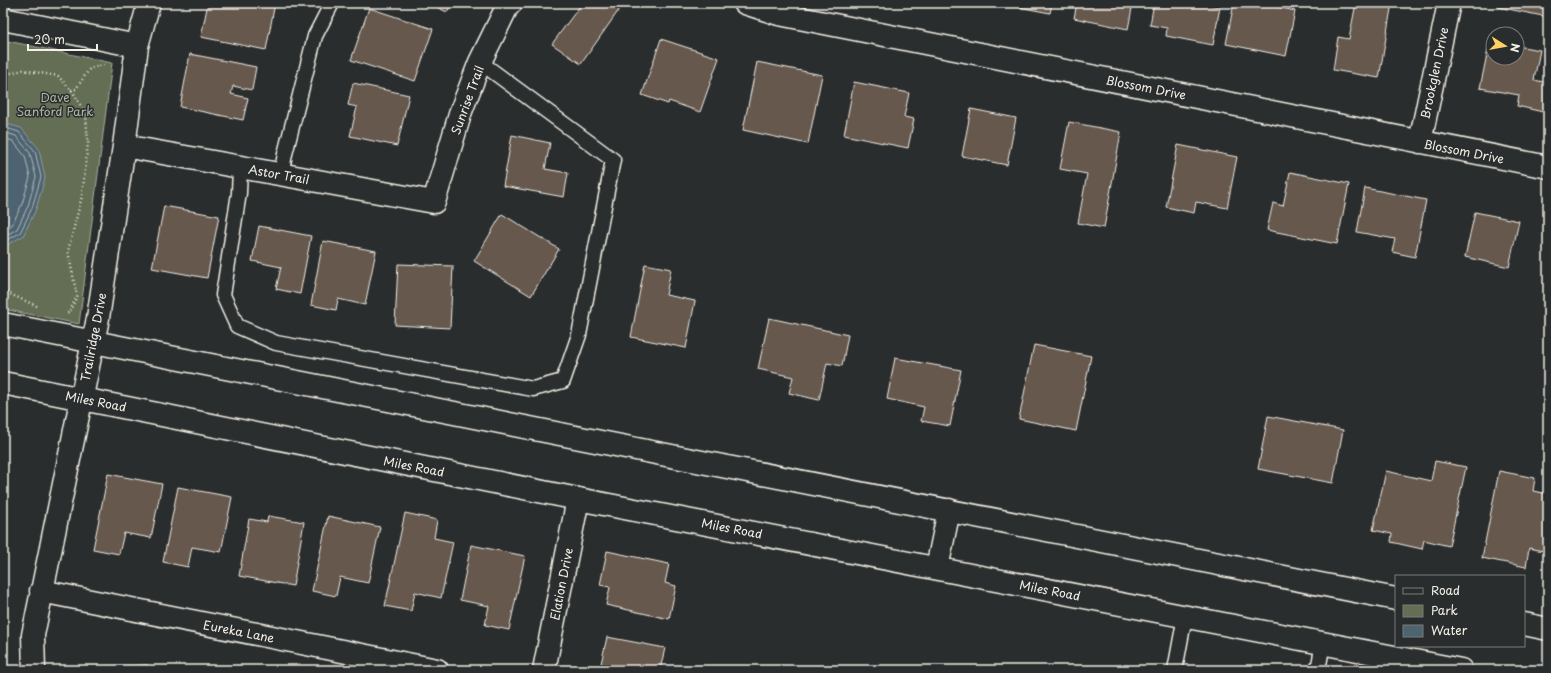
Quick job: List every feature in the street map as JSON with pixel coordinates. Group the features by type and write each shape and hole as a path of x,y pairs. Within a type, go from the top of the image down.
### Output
{"main road":[{"name":"Trailridge Drive","path":"34,670 33,635 98,318 124,146 136,46 149,3"},
{"name":"Sunrise Trail","path":"434,202 461,111 480,62 507,7 511,3"},
{"name":"Blossom Drive","path":"745,3 781,8 1420,142 1548,167"},
{"name":"Brookglen Drive","path":"1420,142 1449,3"},
{"path":"3,19 136,46"},
{"name":"Astor Trail","path":"124,146 434,202"},
{"path":"3,324 1395,599"},
{"name":"Miles Road","path":"3,383 578,499 1323,642 1461,670"},
{"name":"Elation Drive","path":"544,670 578,499"},
{"path":"937,568 949,510"},
{"name":"Eureka Lane","path":"41,591 437,670"},
{"path":"1525,624 1548,629"}],"lane":[{"path":"281,175 315,36 332,3"},
{"path":"240,167 239,193 223,295 237,326 276,343 533,389 563,381 579,334 613,160 480,62"},
{"path":"1175,670 1186,616"},
{"path":"1318,670 1323,642"}],"path":[{"path":"71,90 76,89 90,68 104,65"},
{"path":"3,75 24,70 58,76 71,90 86,114 88,143 82,196 68,251 77,296 69,313 62,313"},
{"path":"3,291 41,308"}],"green space":[{"name":"Dave Sanford Park","path":"3,40 112,63 79,324 3,309"}],"water":[{"path":"3,123 21,128 39,149 45,178 36,209 23,236 3,247"}],"building":[{"path":"208,3 275,3 266,50 201,37"},
{"path":"428,3 452,3 447,12"},
{"path":"582,3 616,3 621,7 581,64 552,44"},
{"path":"998,3 1052,3 1050,13"},
{"path":"1077,3 1133,3 1128,29 1074,18"},
{"path":"1154,3 1198,3 1220,7 1213,45 1166,36 1167,28 1150,25"},
{"path":"1234,3 1261,3 1295,11 1286,56 1226,44"},
{"path":"1356,3 1392,3 1379,78 1333,70 1338,37 1349,39"},
{"path":"1499,3 1548,3 1548,17 1498,7"},
{"path":"369,8 433,29 415,81 351,60"},
{"path":"661,39 719,58 700,112 669,101 668,104 642,95"},
{"path":"1525,47 1540,50 1534,80 1548,83 1543,112 1517,106 1519,95 1480,88 1485,64 1485,66 1525,66"},
{"path":"190,54 256,67 252,90 233,86 231,94 248,98 243,120 180,107"},
{"path":"757,62 822,75 808,144 743,130"},
{"path":"854,82 909,93 904,117 914,119 908,148 844,135"},
{"path":"353,83 409,95 397,146 350,136 357,107 348,105"},
{"path":"971,109 1016,118 1007,165 962,156"},
{"path":"1069,122 1121,132 1104,228 1078,223 1087,174 1060,169"},
{"path":"512,135 550,143 545,169 568,173 564,197 503,186"},
{"path":"1178,145 1237,157 1227,208 1196,202 1194,213 1166,207"},
{"path":"1290,172 1349,184 1337,244 1267,230 1273,203 1283,206"},
{"path":"1365,188 1426,200 1415,257 1392,252 1395,239 1357,232"},
{"path":"164,206 219,216 207,278 152,268"},
{"path":"1475,212 1519,221 1509,267 1465,257"},
{"path":"502,214 559,249 531,296 474,261"},
{"path":"259,226 311,236 300,294 276,289 281,267 252,261"},
{"path":"323,241 376,251 365,305 338,299 336,310 311,305"},
{"path":"398,264 453,266 450,328 395,325"},
{"path":"645,264 671,269 666,295 695,301 686,348 631,337"},
{"path":"769,318 848,335 842,366 827,363 819,400 789,393 793,377 758,369"},
{"path":"1034,345 1091,356 1076,431 1019,419"},
{"path":"895,358 961,370 950,426 921,421 924,407 887,399"},
{"path":"1268,416 1343,430 1333,483 1258,469"},
{"path":"1435,461 1466,467 1449,546 1424,540 1422,549 1391,542 1392,534 1373,530 1386,471 1431,481"},
{"path":"1499,471 1535,478 1533,491 1548,494 1545,513 1548,513 1548,552 1529,548 1526,567 1482,558"},
{"path":"108,474 162,484 151,538 124,533 119,554 93,549"},
{"path":"178,487 232,497 221,552 192,547 188,567 163,562"},
{"path":"405,513 437,520 434,538 453,542 441,598 415,592 411,611 385,606"},
{"path":"268,516 304,522 293,586 239,576 249,519 267,522"},
{"path":"328,516 380,527 368,583 340,577 336,596 312,591"},
{"path":"471,545 525,556 509,630 485,625 489,606 460,600"},
{"path":"607,551 669,564 665,583 676,586 669,619 606,605 610,587 600,585"},
{"path":"607,637 665,648 660,670 581,670 582,664 600,668"},
{"path":"148,665 148,670 88,670 88,667"}]}
